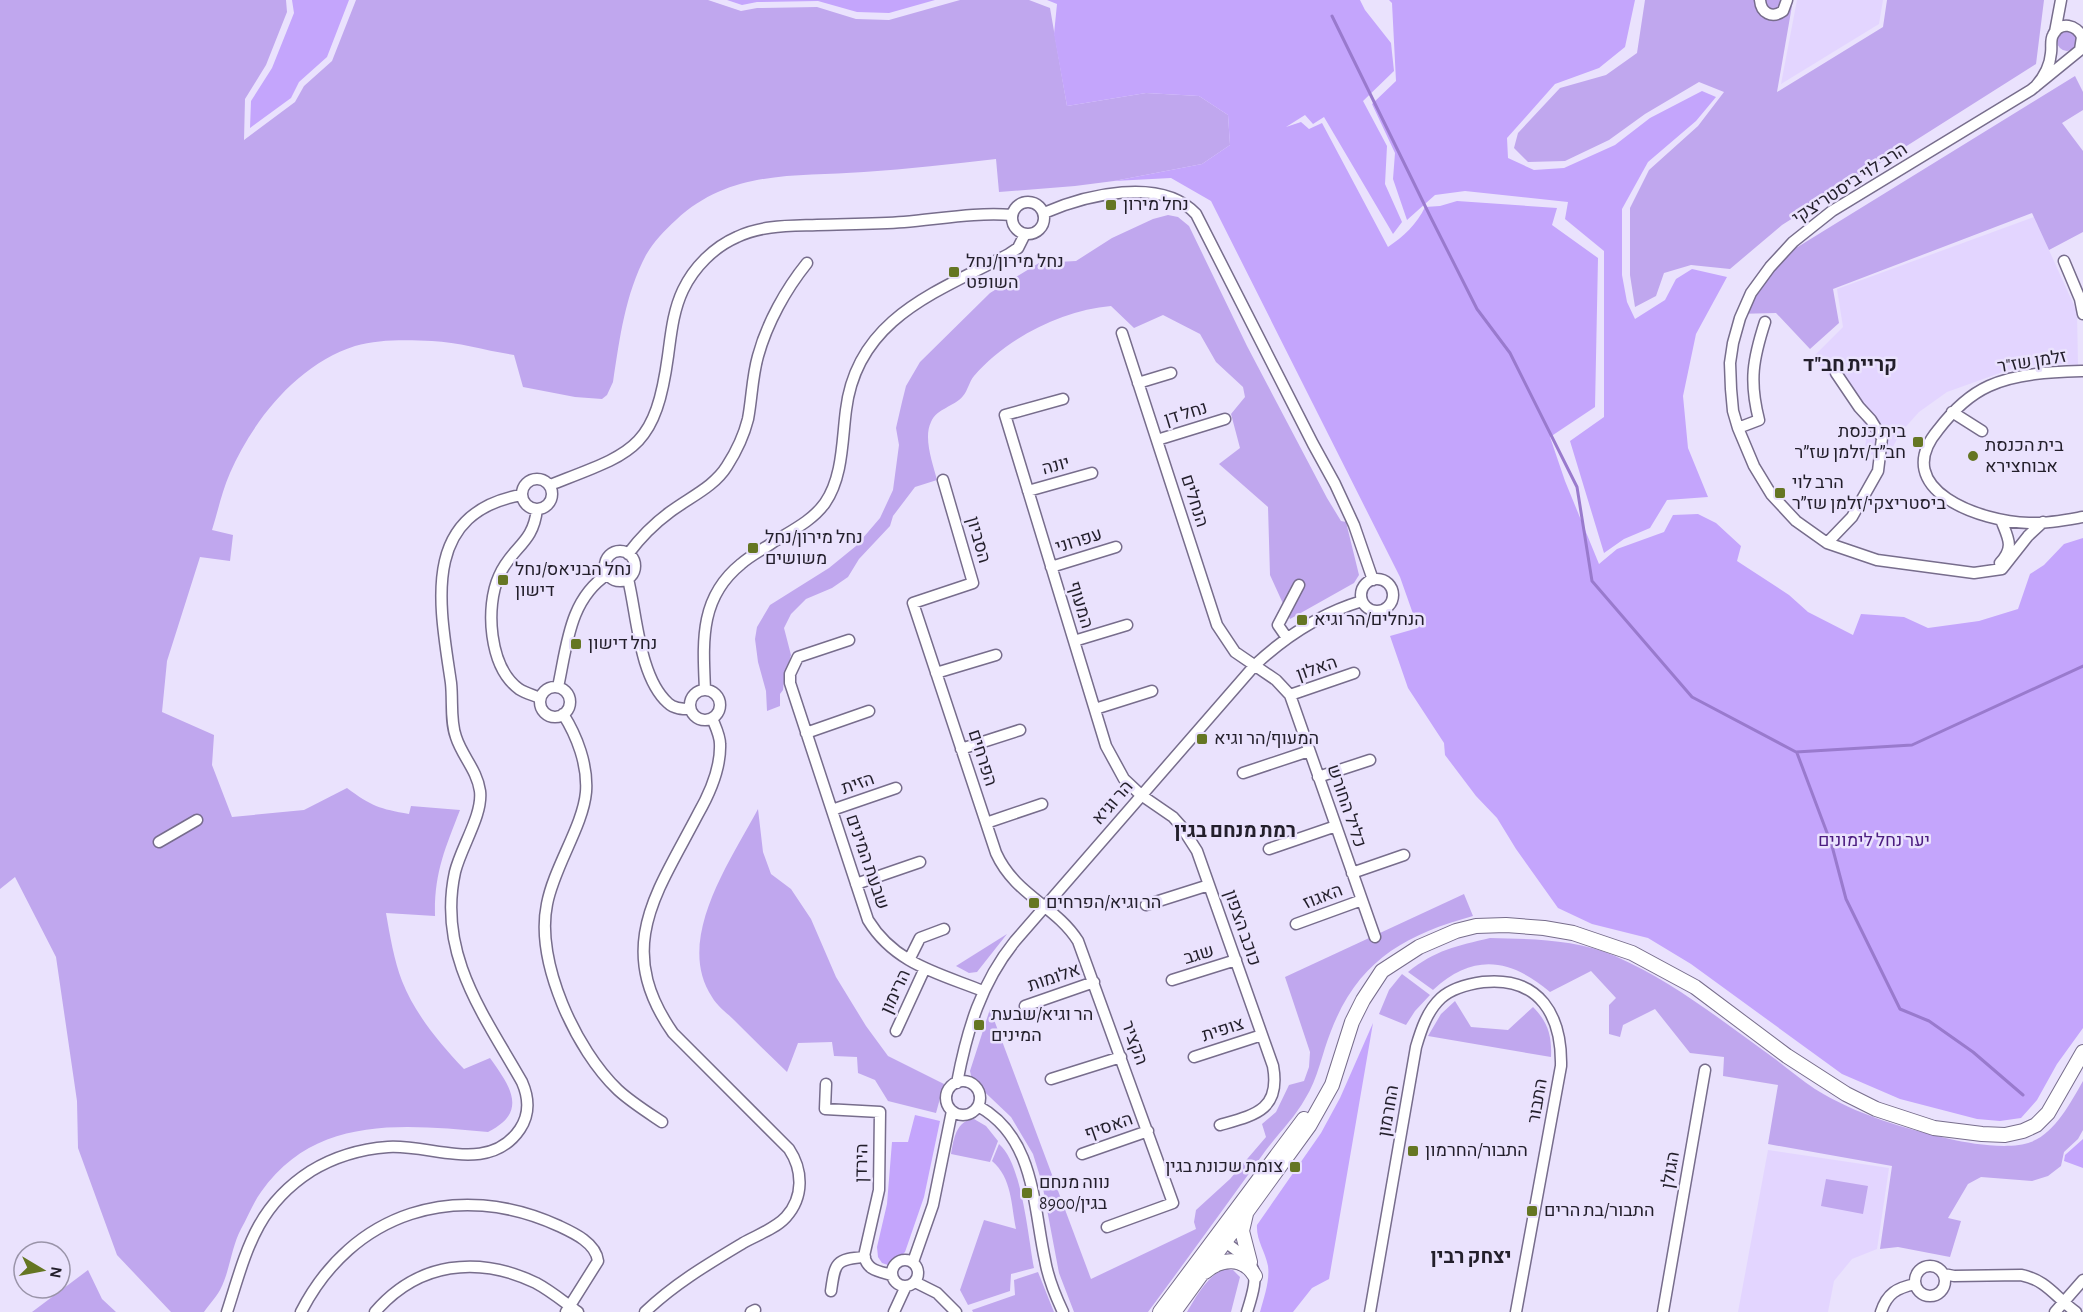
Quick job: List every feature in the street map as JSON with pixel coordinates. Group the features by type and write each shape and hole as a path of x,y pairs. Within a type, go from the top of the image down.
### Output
{"main road":[{"path":"1174,1312 1199,1277 1220,1239 1248,1210 1295,1148 1332,1085 1352,1022 1382,971 1419,947 1456,931 1476,926 1506,925 1573,933 1632,952 1695,987 1787,1056 1846,1094 1894,1116 1934,1128 2005,1135 2036,1125 2048,1113 2083,1052"},
{"path":"1160,1312 1220,1239 1315,1104 1332,1085"},
{"path":"1248,1210 1242,1231 1250,1262"},
{"path":"1199,1277 1216,1264 1233,1261 1250,1267 1255,1276"}],"street":[{"path":"1760,0 1762,9 1770,15 1783,11 1787,0"},
{"path":"2062,0 2065,16 2079,30 2083,43 2077,53 2066,57 2056,52 2053,37 2061,27 2079,30"},
{"name":"הרב לוי ביסטריצקי","path":"2035,87 2050,64 2053,37 2062,0"},
{"name":"הרב לוי ביסטריצקי","path":"1993,570 1974,573 1954,572 1877,560 1827,543 1796,521 1771,494 1754,466 1738,428 1733,411 1731,389 1730,363 1733,343 1740,318 1751,293 1770,267 1793,242 1832,211 2035,87 2077,53"},
{"path":"1044,213 1076,200 1145,192 1175,198 1190,207 1196,214 1312,444 1335,484 1354,525 1373,580"},
{"path":"1026,201 1039,205 1044,213 1043,224 1036,232 1025,234 1015,228 1012,215 1016,207 1026,201"},
{"path":"550,485 610,461 642,438 657,413 662,395 676,307 692,274 719,246 737,236 773,226 903,222 992,214 1012,215"},
{"path":"705,690 704,633 706,620 716,594 740,564 805,523 818,512 830,496 838,471 851,382 867,351 891,321 903,311 1009,254 1018,248 1025,234"},
{"path":"2064,261 2080,299 2083,314"},
{"path":"628,554 636,543 668,513 710,485 726,467 748,420 754,373 764,338 787,290 807,263"},
{"path":"1738,428 1759,420 1753,395 1755,354 1765,322"},
{"name":"הנחלים","path":"1122,333 1217,625 1235,652 1254,666"},
{"name":"זלמן שז\"ר","path":"2083,371 2042,374 1988,386 1952,412 1928,441 1924,454 1924,471 1927,479 1936,492 1953,503 2001,520 2029,523 2083,517"},
{"path":"1827,543 1852,517 1878,471 1881,438 1871,420 1859,407 1836,373"},
{"path":"1138,383 1171,374"},
{"name":"המעוף","path":"1064,399 1005,415 1106,746 1124,779 1141,795"},
{"path":"1952,412 1982,431"},
{"name":"נחל דן","path":"1157,440 1225,419"},
{"name":"יונה","path":"1028,491 1092,473"},
{"path":"531,479 542,479 550,485 552,495 546,506 537,509 527,506 521,495 522,487 531,479"},
{"name":"הסביון","path":"913,603 973,583 943,480"},
{"path":"227,1312 246,1251 259,1224 279,1198 312,1170 343,1156 382,1147 405,1147 482,1155 505,1145 521,1128 525,1118 527,1094 466,983 452,934 452,889 459,857 477,814 480,796 477,777 456,738 443,632 441,582 448,550 465,522 479,509 521,495"},
{"path":"537,509 531,534 508,559 498,577 493,596 491,619 493,641 507,676 519,689 540,698"},
{"path":"1993,570 2007,555 2009,548 2009,540 2001,520"},
{"path":"1993,570 2002,569 2028,536 2043,522"},
{"name":"עפרוני","path":"1051,567 1116,547"},
{"path":"620,551 628,554 633,558 635,569 628,579 616,581 608,574 605,566 608,557 620,551"},
{"path":"558,687 571,626 577,609 590,588 608,574"},
{"path":"628,579 648,671 668,704 680,709 690,709"},
{"path":"1373,580 1387,583 1392,589 1392,601 1388,607 1378,611 1369,608 1362,601 1364,586 1373,580"},
{"path":"1287,638 1278,625 1299,585"},
{"name":"הר וגיא","path":"957,1083 969,1028 983,991 1008,950 1254,666 1287,638 1331,612 1362,601"},
{"name":"הפרחים","path":"913,603 1003,868 1012,880 1044,908"},
{"path":"1074,641 1127,625"},
{"name":"שבעת המינים","path":"849,640 798,657 790,674 790,683 868,920 877,935 894,951 925,968 983,991"},
{"path":"936,673 996,655"},
{"name":"כליל החורש","path":"1254,666 1276,680 1290,695 1375,937"},
{"name":"האלון","path":"1290,695 1354,674"},
{"path":"558,687 566,691 569,696 569,707 563,714 555,717 547,715 541,708 540,698 548,688 558,687"},
{"path":"705,690 714,693 719,701 718,711 712,718 701,720 694,716 690,709 692,697 705,690"},
{"path":"1095,709 1152,691"},
{"path":"806,733 869,711"},
{"path":"563,714 575,736 585,771 586,792 547,904 544,931 549,961 572,1026 587,1052 619,1091 662,1122"},
{"path":"645,1312 694,1273 778,1223 795,1203 800,1186 798,1167 789,1149 673,1033 660,1013 646,980 643,944 650,909 708,795 717,767 720,743 712,718"},
{"path":"962,749 1020,730"},
{"path":"1243,773 1309,751"},
{"path":"1318,777 1370,760"},
{"name":"הזית","path":"831,810 896,788"},
{"name":"כוכב הצפון","path":"1141,795 1173,817 1197,851 1273,1066 1276,1081 1270,1102 1249,1117 1220,1125"},
{"path":"986,823 1042,804"},
{"path":"159,842 196,820"},
{"path":"1269,849 1336,826"},
{"path":"1352,873 1404,855"},
{"path":"856,884 920,862"},
{"path":"1146,905 1209,885"},
{"name":"האגוז","path":"1296,924 1362,900"},
{"name":"הקציר","path":"1044,908 1073,933 1083,951 1173,1203 1107,1227"},
{"name":"הרימון","path":"909,960 920,938 944,928"},
{"name":"שגב","path":"1172,980 1236,960"},
{"name":"הרימון","path":"896,1031 925,968"},
{"name":"החרמון","path":"1370,1312 1416,1047 1424,1022 1440,999 1469,984 1487,981 1515,984"},
{"name":"אלומות","path":"1025,1006 1094,982"},
{"name":"התבור","path":"1515,984 1528,989 1546,1005 1559,1033 1562,1047 1561,1066 1516,1312"},
{"name":"צופית","path":"1194,1057 1262,1035"},
{"path":"1051,1079 1121,1057"},
{"name":"הגולן","path":"1663,1312 1705,1070"},
{"path":"967,1082 976,1087 980,1098 978,1106 969,1115 957,1114 952,1111 946,1097 951,1087 957,1083 967,1082"},
{"name":"הירדן","path":"826,1084 825,1109 879,1112 879,1190 865,1257"},
{"path":"978,1106 1000,1121 1020,1149 1031,1182 1050,1282 1063,1312"},
{"path":"913,1262 935,1198 952,1111"},
{"name":"האסיף","path":"1082,1154 1148,1131"},
{"path":"301,1312 316,1285 330,1267 357,1241 376,1228 409,1215 453,1206 478,1204 518,1211 546,1220 595,1249 598,1261 572,1310 536,1284 514,1274 469,1267 437,1270 426,1274 395,1291 375,1312"},
{"path":"1220,1239 1250,1262 1255,1276 1247,1312"},
{"path":"831,1291 834,1270 837,1264 847,1258 865,1257 871,1269 892,1275"},
{"path":"894,1312 910,1284 919,1271 913,1262 907,1259 898,1261 892,1268 892,1275 898,1284 910,1284 938,1293 956,1312"},
{"path":"1944,1274 1945,1285 1941,1292 1931,1297 1923,1294 1915,1284 1917,1273 1928,1266 1954,1276 2030,1276 2044,1284 2062,1303 2076,1312"},
{"path":"2055,1312 2083,1280"},
{"path":"1881,1312 1890,1294 1899,1288 1915,1284"}],"shaded area":[{"path":"0,0 286,0 287,12 266,65 245,99 244,140 295,102 304,86 332,61 356,0 708,0 741,11 757,8 817,7 856,19 889,20 960,0 1029,0 1050,8 1067,106 1146,93 1199,96 1228,115 1230,145 1202,164 1114,181 999,192 996,159 864,172 789,176 741,184 719,192 697,204 676,220 652,245 646,255 628,301 613,382 607,395 602,399 575,397 523,387 514,355 452,343 413,340 364,344 334,354 296,380 280,396 251,433 227,480 212,530 233,535 230,561 200,557 167,661 162,712 214,735 212,765 232,817 304,810 347,788 370,803 409,814 411,806 460,810 445,849 439,874 435,916 386,913 394,956 402,981 421,1017 464,1069 490,1058 509,1088 512,1107 501,1124 488,1132 394,1127 364,1130 335,1137 308,1149 283,1167 258,1196 238,1236 220,1290 204,1312 171,1312 117,1255 78,1148 77,1101 56,957 15,877 0,889"},
{"path":"1645,0 1793,0 1777,92 1883,27 1887,0 2044,0 2036,64 1782,225 1730,269 1691,265 1664,273 1656,296 1635,307 1630,275 1630,208 1649,170 1698,126 1724,92 1699,82 1645,114 1609,140 1565,161 1528,162 1514,148 1518,133 1560,88 1606,75 1637,53"},
{"path":"1797,0 1883,0 1879,24 1781,84"},
{"path":"2067,31 2074,34 2077,41 2074,48 2067,51 2060,48 2057,41 2060,34"},
{"path":"2075,76 2083,92 2083,110 2062,123 2083,151 2083,232 2049,250 2032,213 1833,289 1839,323 1810,349 1776,313 1736,314 1783,256"},
{"path":"1168,215 1178,217 1189,226 1247,346 1327,498 1341,521 1346,522 1359,575 1354,583 1290,619 1270,575 1268,507 1219,464 1240,448 1231,414 1245,397 1243,387 1216,362 1200,334 1163,315 1134,328 1111,306 1092,309 1055,320 1019,338 987,362 974,376 965,394 959,400 934,417 929,428 928,443 937,480 915,487 893,516 890,526 859,559 848,577 832,588 806,599 791,614 784,628 791,655 783,690 780,694 780,706 767,711 766,691 758,662 755,639 757,627 770,605 829,568 856,546 880,518 893,490 899,445 896,428 906,386 920,362 990,293 1039,263 1076,261 1112,238 1153,219"},
{"path":"2034,217 2077,312 2078,365 2046,363 2011,369 1947,392 1919,412 1901,432 1889,454 1863,455 1866,441 1862,415 1853,401 1812,358 1843,327 1837,289"},
{"path":"758,809 763,852 771,874 791,889 811,919 836,977 866,1026 888,1056 944,1084 936,1113 888,1101 875,1080 858,1073 857,1057 834,1056 832,1042 798,1043 787,1072 712,997 702,975 699,951 703,926 722,876"},
{"path":"1464,894 1473,916 1426,932 1405,942 1386,954 1355,986 1331,1031 1313,1083 1301,1106 1266,1150 1148,1312 1074,1312 1059,1273 1042,1183 1033,1154 1011,1117 972,1080 970,1071 990,1009 1091,1279 1196,1229 1194,1222 1196,1210 1230,1179 1266,1137 1262,1124 1276,1112 1289,1085 1304,1081 1309,1067 1310,1052 1285,977"},
{"path":"1007,934 977,972 969,973 956,966"},
{"path":"1490,938 1569,943 1615,956 1656,977 1696,1002 1815,1089 1847,1106 1898,1125 1969,1143 2002,1146 2023,1144 2040,1138 2048,1132 2068,1107 2083,1081 2083,1130 2078,1139 2064,1152 2061,1166 2048,1176 2032,1181 1981,1177 1968,1184 1948,1218 1961,1221 1950,1257 1898,1247 1880,1249 1892,1166 1768,1144 1778,1085 1723,1076 1724,1057 1690,1053 1655,1009 1623,1025 1620,1037 1609,1034 1609,1005 1616,998 1591,971 1550,992 1520,972 1492,964 1477,965 1463,970 1433,990 1408,972 1437,954 1457,946"},
{"path":"1402,974 1430,995 1406,1025 1379,1014 1389,990"},
{"path":"1455,1001 1471,1027 1508,1030 1533,1007 1548,1030 1551,1057 1428,1036 1441,1014"},
{"path":"974,1119 986,1126 998,1141 990,1162 951,1154 957,1131 963,1123"},
{"path":"999,1144 1007,1154 1019,1183 1034,1268 1011,1274 1010,1291 968,1305 960,1290 984,1220 1016,1229 1007,1183 999,1168 992,1161"},
{"path":"1768,1150 1889,1168 1877,1249 1852,1259 1834,1281 1828,1312 1738,1312"},
{"path":"1826,1179 1868,1186 1863,1214 1821,1206"},
{"path":"1226,1269 1233,1270 1240,1277 1231,1312 1187,1312 1208,1281"},
{"path":"88,1270 102,1299 116,1312 32,1312 48,1300 72,1300 72,1282"},
{"path":"1038,1272 1054,1312 973,1312 972,1310 1015,1295 1014,1280"}],"green space":[{"path":"292,0 349,0 327,57 299,82 291,98 250,128 251,101 272,68 294,13"},
{"path":"727,0 935,0 889,13 857,12 818,1 757,2 742,5"},
{"name":"יער נחל לימונים","path":"1047,0 1360,0 1391,43 1394,71 1363,101 1387,146 1385,184 1402,222 1393,234 1324,117 1313,124 1305,115 1286,127 1301,122 1309,129 1322,123 1388,247 1409,230 1425,207 1457,201 1557,208 1552,225 1598,258 1595,407 1550,437 1565,481 1599,564 1617,549 1664,532 1673,515 1698,514 1716,523 1741,546 1737,561 1789,595 1808,612 1853,635 1861,614 1904,617 1928,628 1979,621 2018,609 2030,574 2044,565 2064,544 2083,538 2083,1028 2057,1064 2037,1100 2021,1118 2000,1121 1977,1119 1900,1099 1842,1074 1691,964 1648,938 1592,924 1558,908 1497,818 1476,796 1445,755 1444,743 1408,688 1390,636 1418,628 1400,577 1211,201 1171,178 1114,181 1202,164 1230,145 1228,115 1199,96 1146,93 1067,106 1054,34 1057,4"},
{"path":"1389,0 1635,0 1625,47 1599,68 1555,84 1507,138 1508,158 1534,170 1564,168 1615,145 1650,118 1702,91 1716,97 1696,121 1648,162 1622,209 1622,275 1627,302 1635,319 1665,300 1676,279 1692,269 1727,277 1696,334 1683,396 1688,448 1708,497 1667,500 1650,528 1624,539 1604,553 1570,441 1604,417 1604,251 1565,219 1568,202 1465,191 1435,195 1407,220 1393,179 1395,153 1372,104 1396,81 1392,3"},
{"path":"1373,1023 1329,1279 1312,1288 1293,1312 1260,1312 1266,1289 1268,1266 1258,1236 1257,1225 1321,1133 1340,1098"},
{"path":"915,1115 940,1121 924,1197 905,1252 891,1266 882,1263 878,1257 877,1247 887,1204 892,1142 908,1142"},
{"path":"2083,1139 2083,1168 2064,1161 2065,1155"}],"waterway":[{"path":"1332,16 1477,309 1510,353 1577,487 1592,581 1692,697 1796,752 1912,745 2083,666"},
{"path":"1797,753 1832,846 1846,899 1900,1009 1929,1021 1973,1052 2023,1095"}],"place":[{"name":"נחל מירון","path":"1111,205"},
{"name":"נחל מירון/נחל השופט","path":"954,272"},
{"name":"בית כנסת חב״ד/זלמן שז״ר","path":"1918,442"},
{"name":"בית הכנסת אבוחצירא","path":"1973,456"},
{"name":"הרב לוי ביסטריצקי/זלמן שז״ר","path":"1780,493"},
{"name":"נחל מירון/נחל משושים","path":"753,548"},
{"name":"נחל הבניאס/נחל דישון","path":"503,580"},
{"name":"הנחלים/הר וגיא","path":"1302,620"},
{"name":"נחל דישון","path":"576,644"},
{"name":"המעוף/הר וגיא","path":"1202,739"},
{"name":"הר וגיא/הפרחים","path":"1034,903"},
{"name":"הר וגיא/שבעת המינים","path":"979,1025"},
{"name":"התבור/החרמון","path":"1413,1151"},
{"name":"צומת שכונת בגין","path":"1295,1167"},
{"name":"נווה מנחם בגין/8900","path":"1027,1193"},
{"name":"התבור/בת הרים","path":"1532,1211"}],"district":[{"name":"קריית חב\"ד","path":"1850,365"},
{"name":"רמת מנחם בגין","path":"1235,831"},
{"name":"יצחק רבין","path":"1471,1257"}]}
